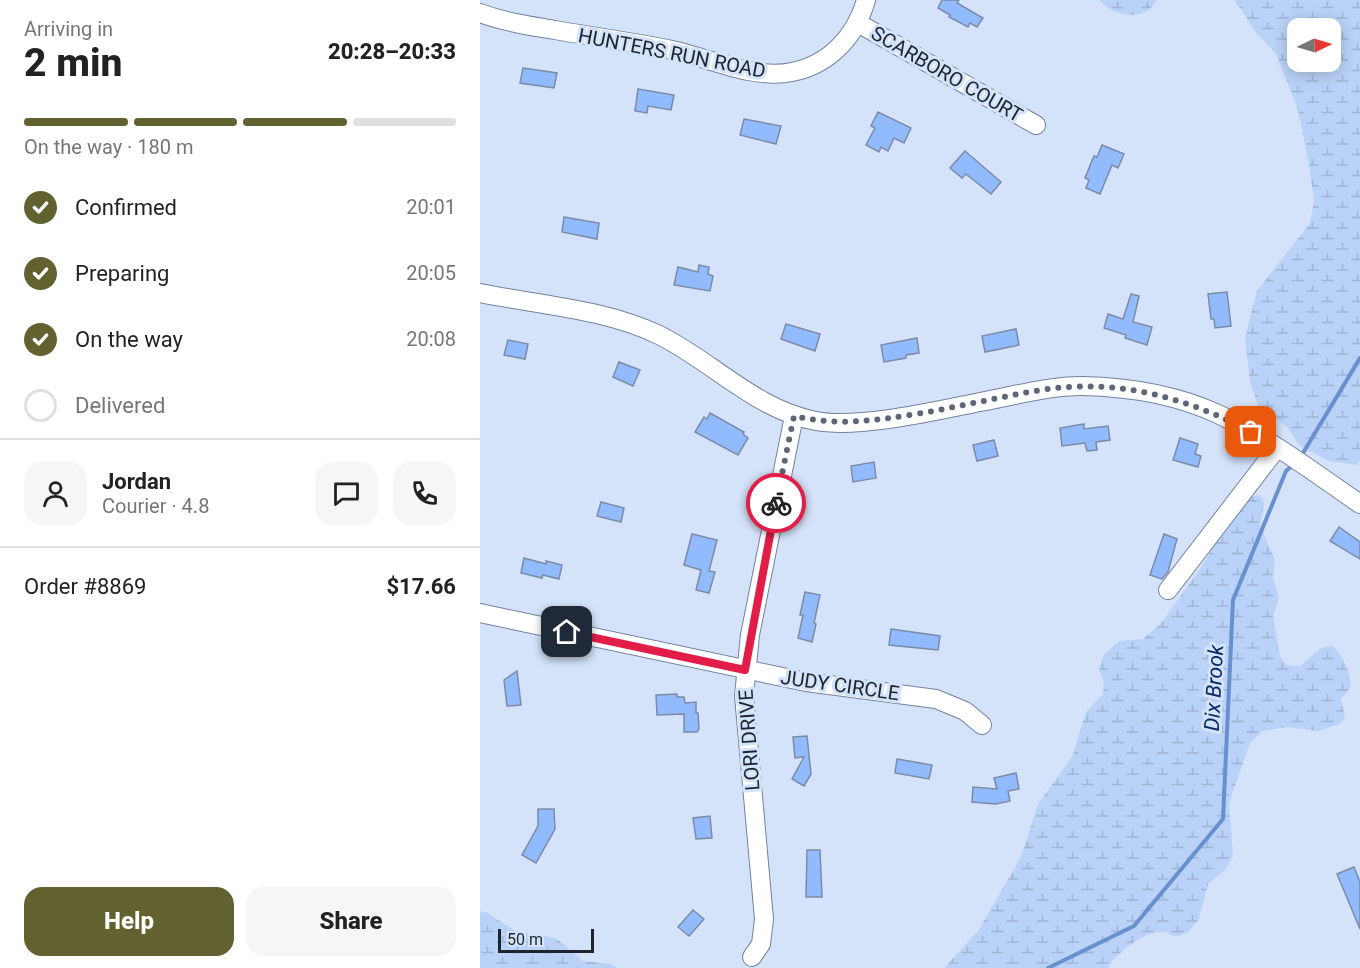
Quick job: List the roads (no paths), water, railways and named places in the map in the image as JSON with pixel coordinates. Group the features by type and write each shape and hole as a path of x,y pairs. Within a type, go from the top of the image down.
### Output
{"street":[{"name":"HUNTERS RUN ROAD","path":"480,13 523,24 671,50 770,74 802,70 824,60 842,45 858,23 866,0"},
{"name":"SCARBORO COURT","path":"858,23 1036,125"},
{"path":"480,293 584,312 639,326 662,337 768,404 794,416 818,422 854,422 945,409 1042,390 1081,386 1161,395 1199,406 1221,416 1283,452 1360,504"},
{"name":"LORI DRIVE","path":"752,957 761,944 764,919 745,721 745,670 794,416"},
{"path":"1168,590 1283,452"},
{"name":"JUDY CIRCLE","path":"480,613 822,685 936,699 965,711 982,725"}],"waterway":[{"name":"Dix Brook","path":"1300,458 1360,358"},
{"name":"Dix Brook","path":"1048,968 1134,926 1223,819 1233,600 1286,471 1293,465"}]}
